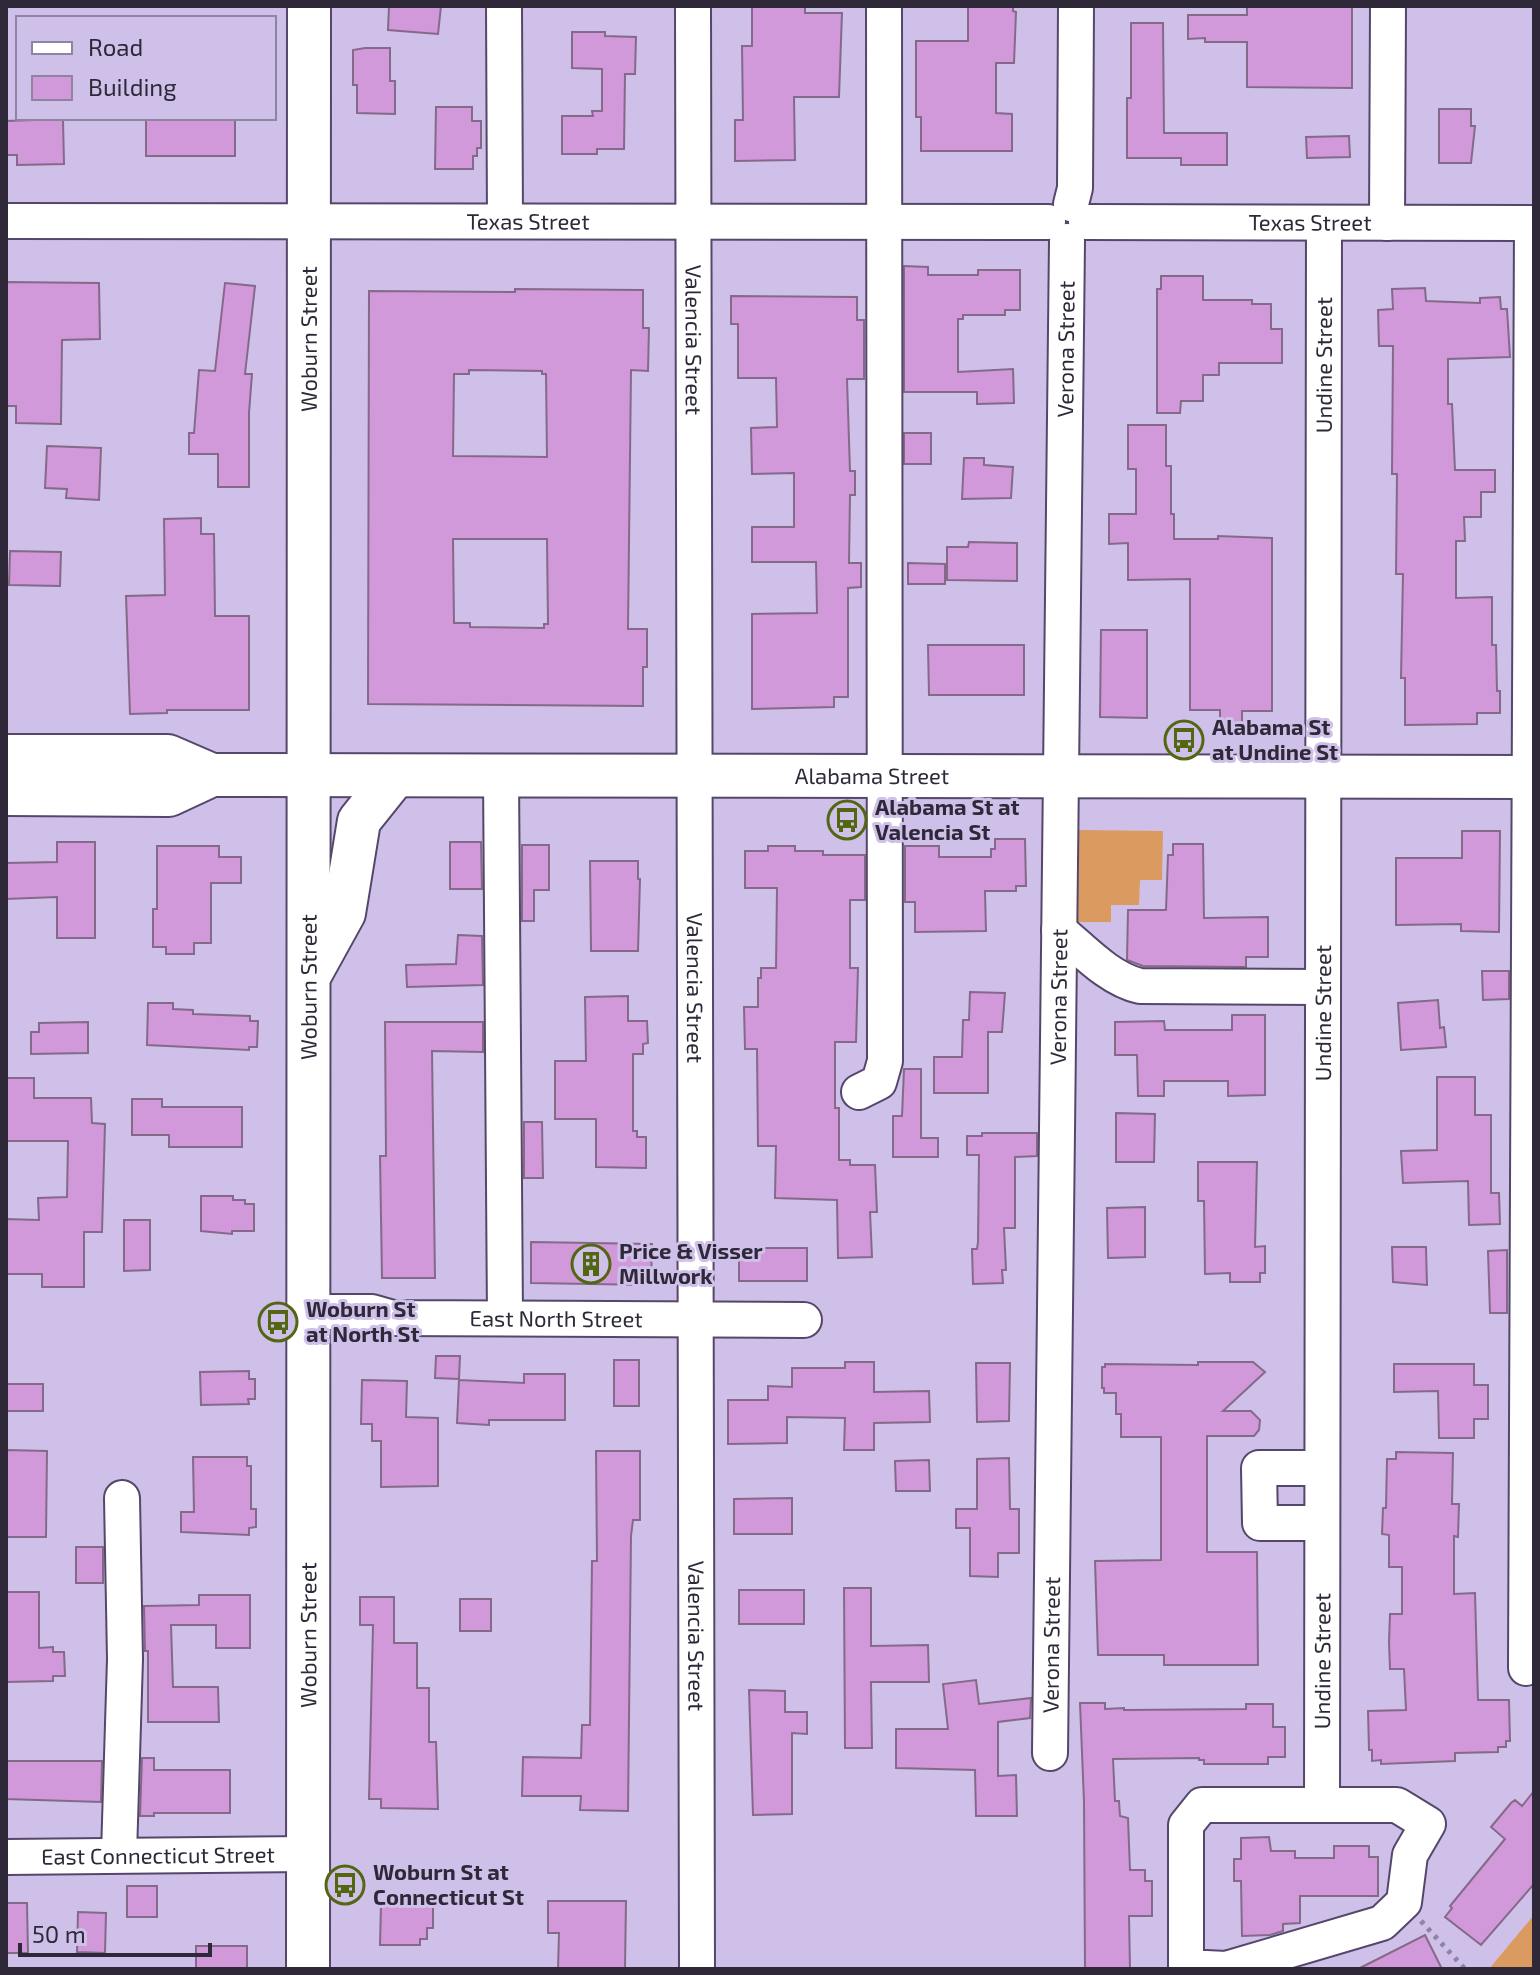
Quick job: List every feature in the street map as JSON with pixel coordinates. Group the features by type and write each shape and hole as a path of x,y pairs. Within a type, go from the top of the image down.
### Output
{"main road":[{"name":"Woburn Street","path":"308,1969 309,6"},
{"name":"Alabama Street","path":"6,756 168,756 212,775 1532,777"},
{"name":"Alabama Street","path":"6,794 169,795 212,775"},
{"path":"309,976 344,913 359,821 395,776"}],"street":[{"path":"504,6 505,221"},
{"name":"Valencia Street","path":"693,6 697,1969"},
{"path":"859,1092 879,1082 885,1061 884,6"},
{"name":"Verona Street","path":"1050,1753 1068,222 1075,188 1076,6"},
{"path":"1387,223 1388,6"},
{"name":"Texas Street","path":"6,221 1533,223"},
{"name":"Undine Street","path":"1322,1805 1324,223"},
{"path":"1526,1668 1533,223"},
{"path":"501,776 505,1318"},
{"path":"1059,930 1113,975 1140,986 1323,987"},
{"name":"East North Street","path":"309,1312 372,1312 393,1318 804,1320"},
{"path":"1322,1468 1259,1468 1260,1523 1322,1523"},
{"path":"119,1854 125,1659 122,1498"},
{"path":"1202,1805 1322,1805 1397,1805 1428,1824 1410,1855 1404,1902 1382,1923 1368,1928 1226,1969 1186,1967 1186,1825 1202,1805"},
{"name":"East Connecticut Street","path":"6,1857 308,1854"}],"path":[{"path":"1404,1902 1465,1969"}],"shaded area":[{"path":"1079,830 1163,831 1162,880 1140,880 1139,905 1111,905 1111,922 1078,922"},
{"path":"1534,1915 1534,1969 1489,1969"}],"building":[{"path":"389,6 441,6 438,34 388,30"},
{"path":"752,6 805,6 805,13 842,13 839,97 794,97 795,160 735,161 735,120 743,120 742,46 752,46"},
{"path":"968,6 1013,6 1016,12 1014,63 996,63 996,113 1012,114 1012,151 921,151 921,117 916,117 916,41 968,41"},
{"path":"1247,6 1352,6 1352,88 1247,87 1247,42 1188,39 1188,15 1247,15"},
{"path":"1131,23 1163,23 1164,133 1227,133 1227,165 1181,165 1181,158 1127,158"},
{"path":"572,32 605,32 605,36 636,37 635,74 625,74 624,149 597,149 597,154 562,154 562,116 593,116 592,111 602,111 602,69 572,68"},
{"path":"390,48 390,81 395,81 395,114 357,113 353,50"},
{"path":"436,107 472,107 472,121 481,121 481,148 477,148 477,156 473,156 473,169 435,169"},
{"path":"1439,109 1471,109 1471,126 1475,126 1471,163 1439,163"},
{"path":"63,120 64,164 17,165 17,155 6,155 6,121"},
{"path":"146,120 235,120 235,156 146,156"},
{"path":"1349,136 1350,157 1307,158 1306,137"},
{"path":"904,266 928,267 928,275 978,275 978,270 1020,270 1020,310 1005,310 1005,315 963,315 963,319 958,319 958,372 1013,369 1014,403 977,404 977,392 904,392"},
{"path":"1161,276 1203,276 1203,300 1252,300 1252,304 1271,304 1271,329 1282,329 1282,363 1219,363 1219,375 1203,375 1203,401 1181,401 1180,413 1157,413 1157,289 1161,289"},
{"path":"6,282 99,283 100,339 62,340 61,424 16,423 16,406 6,406"},
{"path":"225,283 255,286 245,374 252,374 249,487 218,487 218,454 189,454 189,433 194,433 199,370 215,371"},
{"path":"1425,288 1426,301 1480,303 1480,298 1500,297 1501,309 1507,309 1510,357 1448,359 1448,404 1452,404 1455,470 1495,470 1495,492 1481,492 1481,517 1464,517 1465,541 1456,541 1456,598 1492,597 1492,645 1496,645 1500,713 1477,713 1477,724 1405,725 1405,678 1401,678 1403,574 1396,574 1397,474 1392,474 1393,346 1379,346 1378,310 1393,309 1392,289"},
{"path":"515,289 643,290 643,328 649,328 648,371 631,370 628,629 647,629 643,706 368,704 369,291 515,292","holes":["469,370 542,371 546,374 547,457 453,456 454,374 469,374","453,539 547,539 548,624 544,624 544,628 470,627 470,623 454,623"]},
{"path":"731,296 857,297 857,320 864,320 864,379 847,379 850,471 855,471 855,495 850,495 849,563 861,563 861,587 848,588 848,697 834,697 834,707 752,709 752,614 817,613 816,562 752,562 752,527 794,527 794,473 752,474 751,428 777,427 776,378 738,378 738,324 731,324"},
{"path":"1128,425 1166,425 1166,466 1171,466 1174,539 1218,539 1218,536 1272,538 1272,711 1242,711 1242,730 1220,730 1220,710 1190,710 1190,579 1128,580 1128,543 1109,544 1109,514 1136,514 1136,469 1128,469"},
{"path":"904,433 931,433 931,464 904,464"},
{"path":"47,446 101,448 99,500 66,498 67,489 45,488"},
{"path":"964,458 984,458 984,465 1013,467 1011,498 962,499"},
{"path":"201,518 201,534 214,534 215,616 249,616 249,710 167,710 167,713 130,714 126,596 165,595 164,519"},
{"path":"969,542 1017,543 1017,581 947,580 947,547 968,547"},
{"path":"10,551 61,552 60,586 9,585"},
{"path":"908,563 945,564 945,584 908,584"},
{"path":"1101,630 1147,630 1147,718 1100,717"},
{"path":"928,645 1024,645 1024,695 929,695"},
{"path":"1462,831 1500,831 1499,932 1461,931 1461,924 1396,925 1396,858 1462,858"},
{"path":"995,839 1025,839 1026,886 1016,886 1016,891 985,891 986,931 915,932 915,902 905,902 905,846 939,846 939,857 991,857"},
{"path":"57,842 95,842 95,938 57,938 57,897 6,899 6,863 57,862"},
{"path":"450,842 481,842 482,889 450,889"},
{"path":"1173,844 1203,844 1204,918 1268,917 1268,957 1246,957 1246,967 1143,966 1127,960 1128,910 1166,910 1168,855 1173,855"},
{"path":"522,845 549,845 549,890 534,890 534,921 522,921"},
{"path":"157,846 219,846 219,857 241,857 241,883 211,883 211,943 194,943 194,954 166,954 166,947 153,947 153,909 157,909"},
{"path":"768,846 795,846 795,851 823,851 823,855 865,855 865,900 850,900 850,968 858,968 856,1042 835,1042 835,1108 839,1108 839,1160 850,1160 850,1165 875,1165 877,1212 870,1212 872,1257 838,1258 837,1200 775,1198 776,1146 758,1146 757,1049 745,1049 744,1007 758,1007 761,968 776,968 777,888 745,888 745,851 768,851"},
{"path":"590,861 638,861 638,951 591,951"},
{"path":"458,935 482,936 483,985 407,987 406,965 456,964"},
{"path":"1482,971 1509,971 1509,999 1483,1000"},
{"path":"970,992 1005,993 1002,1032 988,1032 988,1093 934,1093 934,1057 962,1057 963,1020 969,1020"},
{"path":"628,996 628,1021 647,1021 648,1043 643,1044 643,1054 633,1054 633,1131 637,1131 637,1137 646,1137 646,1168 596,1167 596,1119 555,1119 555,1061 586,1061 585,997"},
{"path":"1438,1000 1440,1028 1444,1027 1446,1047 1401,1050 1398,1003"},
{"path":"148,1003 173,1003 173,1009 193,1010 193,1014 250,1016 250,1021 258,1021 257,1047 249,1047 249,1050 147,1045"},
{"path":"1232,1015 1265,1015 1265,1095 1228,1096 1228,1081 1164,1081 1164,1096 1138,1096 1137,1055 1115,1055 1115,1022 1164,1021 1165,1030 1232,1030"},
{"path":"88,1022 88,1053 31,1054 31,1032 39,1032 39,1023"},
{"path":"385,1022 483,1022 483,1052 432,1051 435,1278 382,1278 380,1156 386,1156"},
{"path":"904,1069 921,1069 921,1138 938,1138 938,1157 893,1157 893,1116 902,1116"},
{"path":"1437,1077 1475,1077 1475,1115 1491,1115 1491,1193 1499,1193 1500,1224 1469,1225 1468,1181 1403,1183 1401,1151 1437,1150"},
{"path":"6,1078 34,1078 34,1098 91,1098 92,1123 105,1124 102,1232 84,1232 84,1287 42,1287 42,1274 6,1274 6,1219 39,1220 38,1198 67,1197 68,1141 6,1141"},
{"path":"132,1099 162,1099 162,1107 242,1107 242,1147 169,1147 169,1135 132,1135"},
{"path":"1116,1113 1155,1114 1154,1162 1116,1162"},
{"path":"524,1122 542,1122 543,1178 524,1178"},
{"path":"982,1133 1037,1133 1037,1156 1015,1157 1015,1228 1004,1228 1006,1270 1002,1270 1003,1283 973,1284 972,1249 977,1249 978,1242 979,1155 967,1155 967,1136 982,1136"},
{"path":"1198,1162 1257,1162 1255,1247 1265,1246 1265,1273 1260,1273 1260,1282 1230,1282 1230,1273 1205,1274 1204,1201 1198,1201"},
{"path":"201,1196 233,1196 233,1200 254,1204 254,1231 232,1231 232,1234 201,1231"},
{"path":"1145,1207 1145,1257 1108,1258 1107,1208"},
{"path":"124,1220 150,1220 150,1270 124,1271"},
{"name":"Price & Visser Millwork","path":"531,1242 652,1244 651,1285 531,1283"},
{"path":"1392,1247 1426,1247 1427,1285 1393,1282"},
{"path":"739,1248 807,1248 807,1281 739,1281"},
{"path":"1507,1250 1507,1313 1490,1313 1488,1251"},
{"path":"436,1356 460,1356 459,1379 435,1378"},
{"path":"614,1360 639,1360 639,1406 614,1406"},
{"path":"845,1362 874,1362 874,1392 929,1391 930,1422 874,1423 874,1450 844,1450 845,1418 787,1417 787,1443 728,1444 728,1400 768,1400 768,1386 792,1387 792,1368 845,1368"},
{"path":"1198,1362 1253,1362 1265,1372 1223,1411 1251,1411 1260,1420 1259,1430 1254,1436 1207,1436 1207,1552 1257,1552 1258,1665 1164,1665 1164,1655 1098,1655 1095,1561 1161,1560 1161,1437 1121,1437 1121,1414 1116,1414 1116,1393 1104,1393 1102,1367 1105,1364 1198,1365"},
{"path":"976,1363 1010,1363 1009,1421 977,1422"},
{"path":"1394,1364 1474,1364 1474,1385 1488,1385 1488,1419 1474,1419 1474,1438 1439,1438 1438,1391 1394,1392"},
{"path":"249,1371 249,1379 255,1379 255,1399 248,1399 249,1404 201,1405 200,1372"},
{"path":"524,1374 565,1374 565,1420 489,1420 489,1425 457,1423 459,1380 524,1383"},
{"path":"362,1380 407,1381 406,1417 438,1418 438,1486 381,1487 381,1441 372,1441 372,1424 361,1424"},
{"path":"6,1384 43,1384 43,1411 6,1411"},
{"path":"6,1450 47,1451 46,1537 6,1537"},
{"path":"596,1451 640,1451 640,1520 633,1520 631,1536 628,1811 580,1810 581,1796 522,1796 523,1757 581,1758 582,1725 590,1725 592,1561 597,1561"},
{"path":"1396,1452 1453,1453 1452,1504 1459,1504 1458,1537 1454,1536 1454,1594 1475,1593 1478,1700 1509,1700 1510,1741 1506,1741 1506,1747 1498,1747 1498,1752 1455,1753 1455,1761 1381,1764 1381,1760 1372,1761 1368,1711 1406,1710 1404,1669 1390,1669 1389,1642 1390,1614 1402,1614 1402,1567 1389,1567 1389,1535 1382,1534 1387,1459 1396,1459"},
{"path":"193,1457 247,1457 247,1466 251,1466 251,1509 256,1509 256,1527 249,1528 249,1535 181,1532 181,1512 194,1512"},
{"path":"1009,1458 1010,1509 1019,1509 1019,1553 998,1553 998,1577 970,1576 970,1528 956,1528 956,1509 977,1509 977,1459"},
{"path":"929,1460 930,1491 896,1491 895,1461"},
{"path":"792,1498 792,1534 734,1534 734,1499"},
{"path":"76,1547 103,1547 103,1583 76,1583"},
{"path":"844,1588 871,1588 871,1646 928,1645 929,1682 871,1682 872,1748 845,1748"},
{"path":"739,1590 804,1590 804,1624 739,1624"},
{"path":"6,1592 39,1592 39,1648 53,1647 53,1652 64,1652 65,1676 53,1676 53,1681 6,1682"},
{"path":"199,1595 250,1595 250,1648 216,1648 216,1625 171,1625 173,1687 218,1687 219,1722 148,1722 148,1651 145,1651 144,1606 199,1605"},
{"path":"360,1597 394,1597 394,1643 417,1643 417,1688 429,1688 429,1742 436,1742 438,1809 381,1808 381,1799 369,1799 373,1625 360,1625"},
{"path":"460,1599 491,1599 491,1631 460,1631"},
{"path":"976,1680 979,1704 1031,1698 1030,1718 998,1722 998,1776 1016,1775 1017,1816 976,1816 975,1770 896,1768 896,1729 948,1729 943,1684"},
{"path":"749,1690 785,1691 785,1712 807,1712 807,1734 792,1733 792,1814 753,1815"},
{"path":"1080,1703 1105,1703 1105,1709 1124,1710 1246,1709 1246,1704 1273,1704 1273,1727 1285,1727 1285,1757 1268,1757 1268,1764 1204,1764 1204,1760 1199,1758 1113,1759 1115,1801 1119,1801 1120,1816 1128,1818 1130,1870 1145,1870 1145,1881 1152,1881 1152,1916 1129,1916 1130,1968 1085,1969"},
{"path":"142,1758 154,1758 154,1770 230,1770 230,1813 154,1813 154,1816 140,1816"},
{"path":"6,1761 102,1761 101,1802 6,1799"},
{"path":"1534,1791 1534,1884 1481,1945 1445,1917 1452,1908 1450,1906 1505,1839 1491,1827 1511,1803 1515,1800 1522,1806"},
{"path":"1269,1837 1271,1851 1295,1851 1295,1858 1334,1858 1334,1846 1369,1846 1369,1857 1378,1857 1378,1896 1300,1896 1300,1923 1283,1924 1283,1931 1270,1935 1242,1936 1241,1881 1234,1881 1234,1859 1241,1859 1241,1838"},
{"path":"127,1886 157,1886 157,1917 127,1917"},
{"path":"548,1901 626,1901 625,1969 558,1969 559,1933 548,1933"},
{"path":"6,1903 27,1903 28,1953 6,1953"},
{"path":"381,1905 433,1905 433,1928 427,1928 427,1939 420,1939 420,1945 380,1945"},
{"path":"78,1912 106,1913 105,1953 77,1952"},
{"path":"1425,1935 1442,1969 1358,1969"},
{"path":"196,1946 247,1946 247,1969 196,1969"}],"place":[{"name":"Alabama St at Undine St","path":"1184,740"},
{"name":"Alabama St at Valencia St","path":"847,820"},
{"name":"Price & Visser Millwork","path":"591,1264"},
{"name":"Woburn St at North St","path":"278,1322"},
{"name":"Woburn St at Connecticut St","path":"345,1885"}]}
